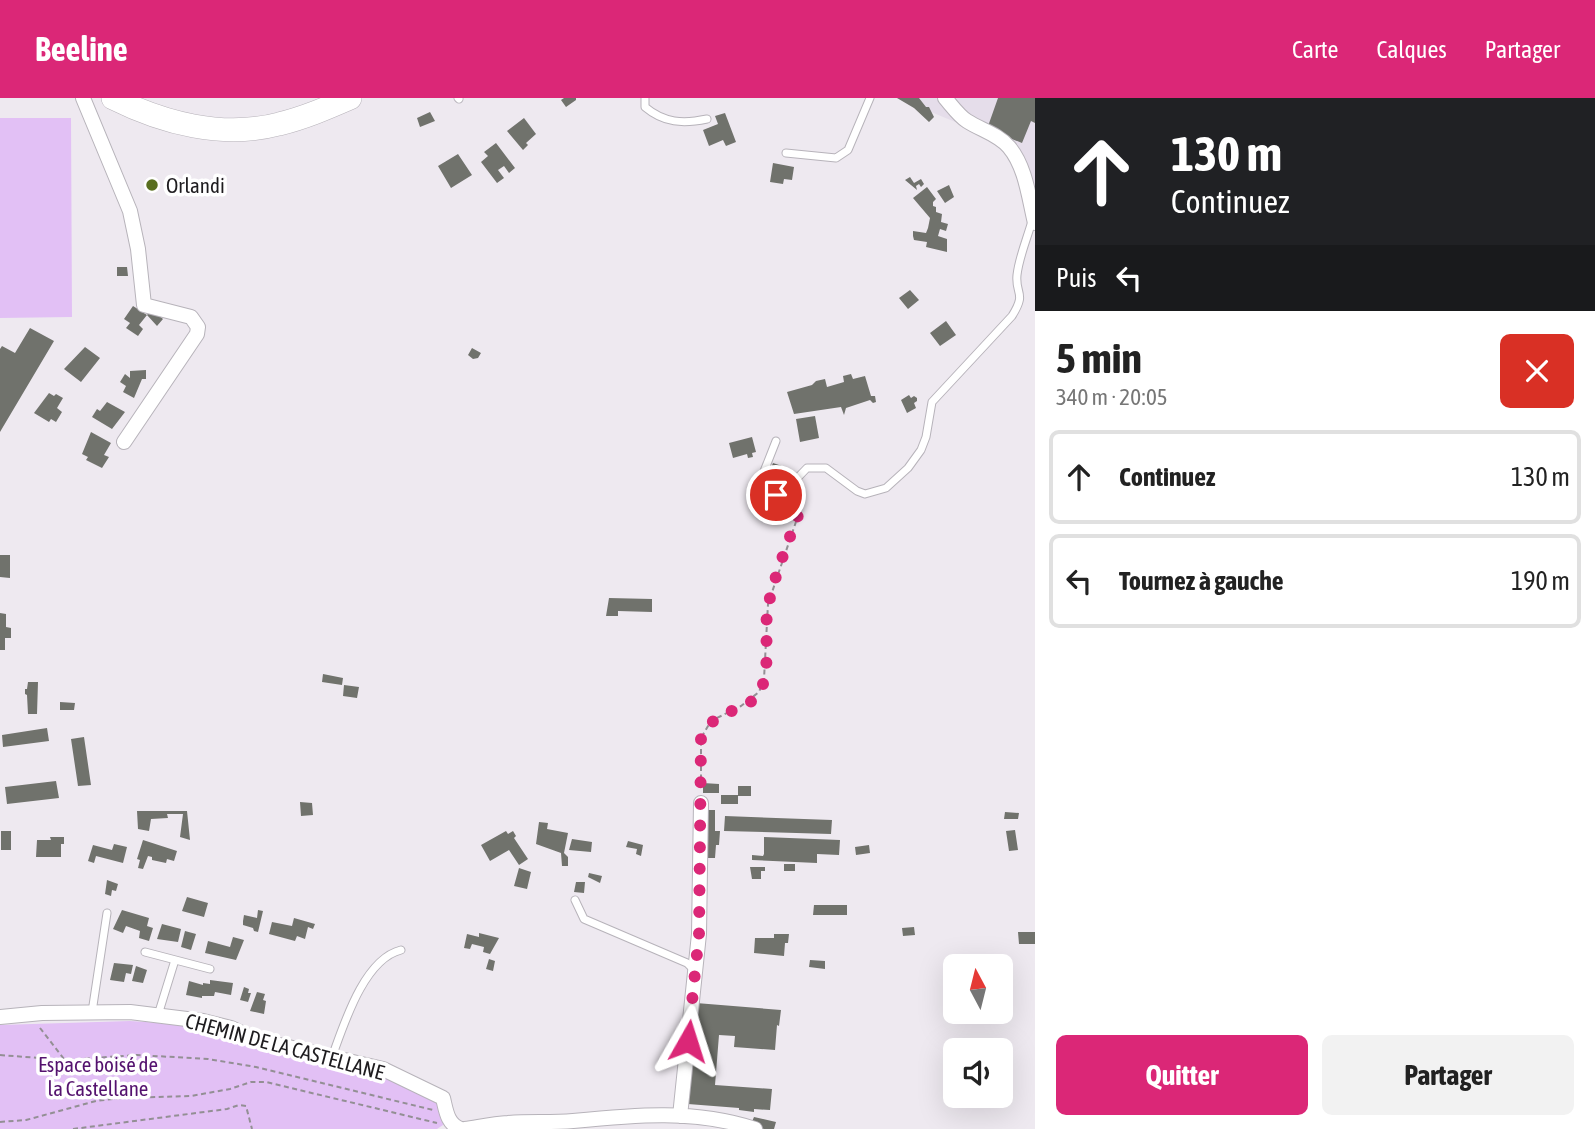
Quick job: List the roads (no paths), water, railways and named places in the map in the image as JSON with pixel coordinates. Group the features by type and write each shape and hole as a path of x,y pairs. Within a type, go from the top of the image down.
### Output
{"main road":[{"path":"113,98 170,122 208,128 246,129 277,125 350,98"}],"street":[{"path":"83,98 130,211 138,249 144,305 191,317 198,327 197,334 124,442"},
{"path":"945,98 965,120 1008,146 1022,173 1034,220"},
{"path":"680,1116 699,934 701,803"},
{"name":"CHEMIN DE LA CASTELLANE","path":"0,1017 130,1012 204,1021 231,1028 254,1039 383,1069 443,1098 456,1127"},
{"path":"456,1127 570,1121 622,1115 680,1116 729,1121 755,1129"}],"lane":[{"path":"645,98 645,107 671,121 707,119"},
{"path":"786,153 836,158 843,155 848,150 870,98"},
{"path":"776,441 759,484 767,495 782,494 807,468 819,467 865,494 886,488 908,468 921,450 932,402 1019,306 1021,296 1018,271 1034,220"},
{"path":"575,900 584,919 687,963 695,972"},
{"path":"92,1013 107,913"},
{"path":"332,1057 362,984 374,966 388,953 401,950"},
{"path":"145,952 210,969"},
{"path":"158,1015 175,960"}],"place":[{"name":"Orlandi","path":"152,185"}],"park label":[{"name":"Espace boisé de la Castellane","path":"98,1076"}]}
